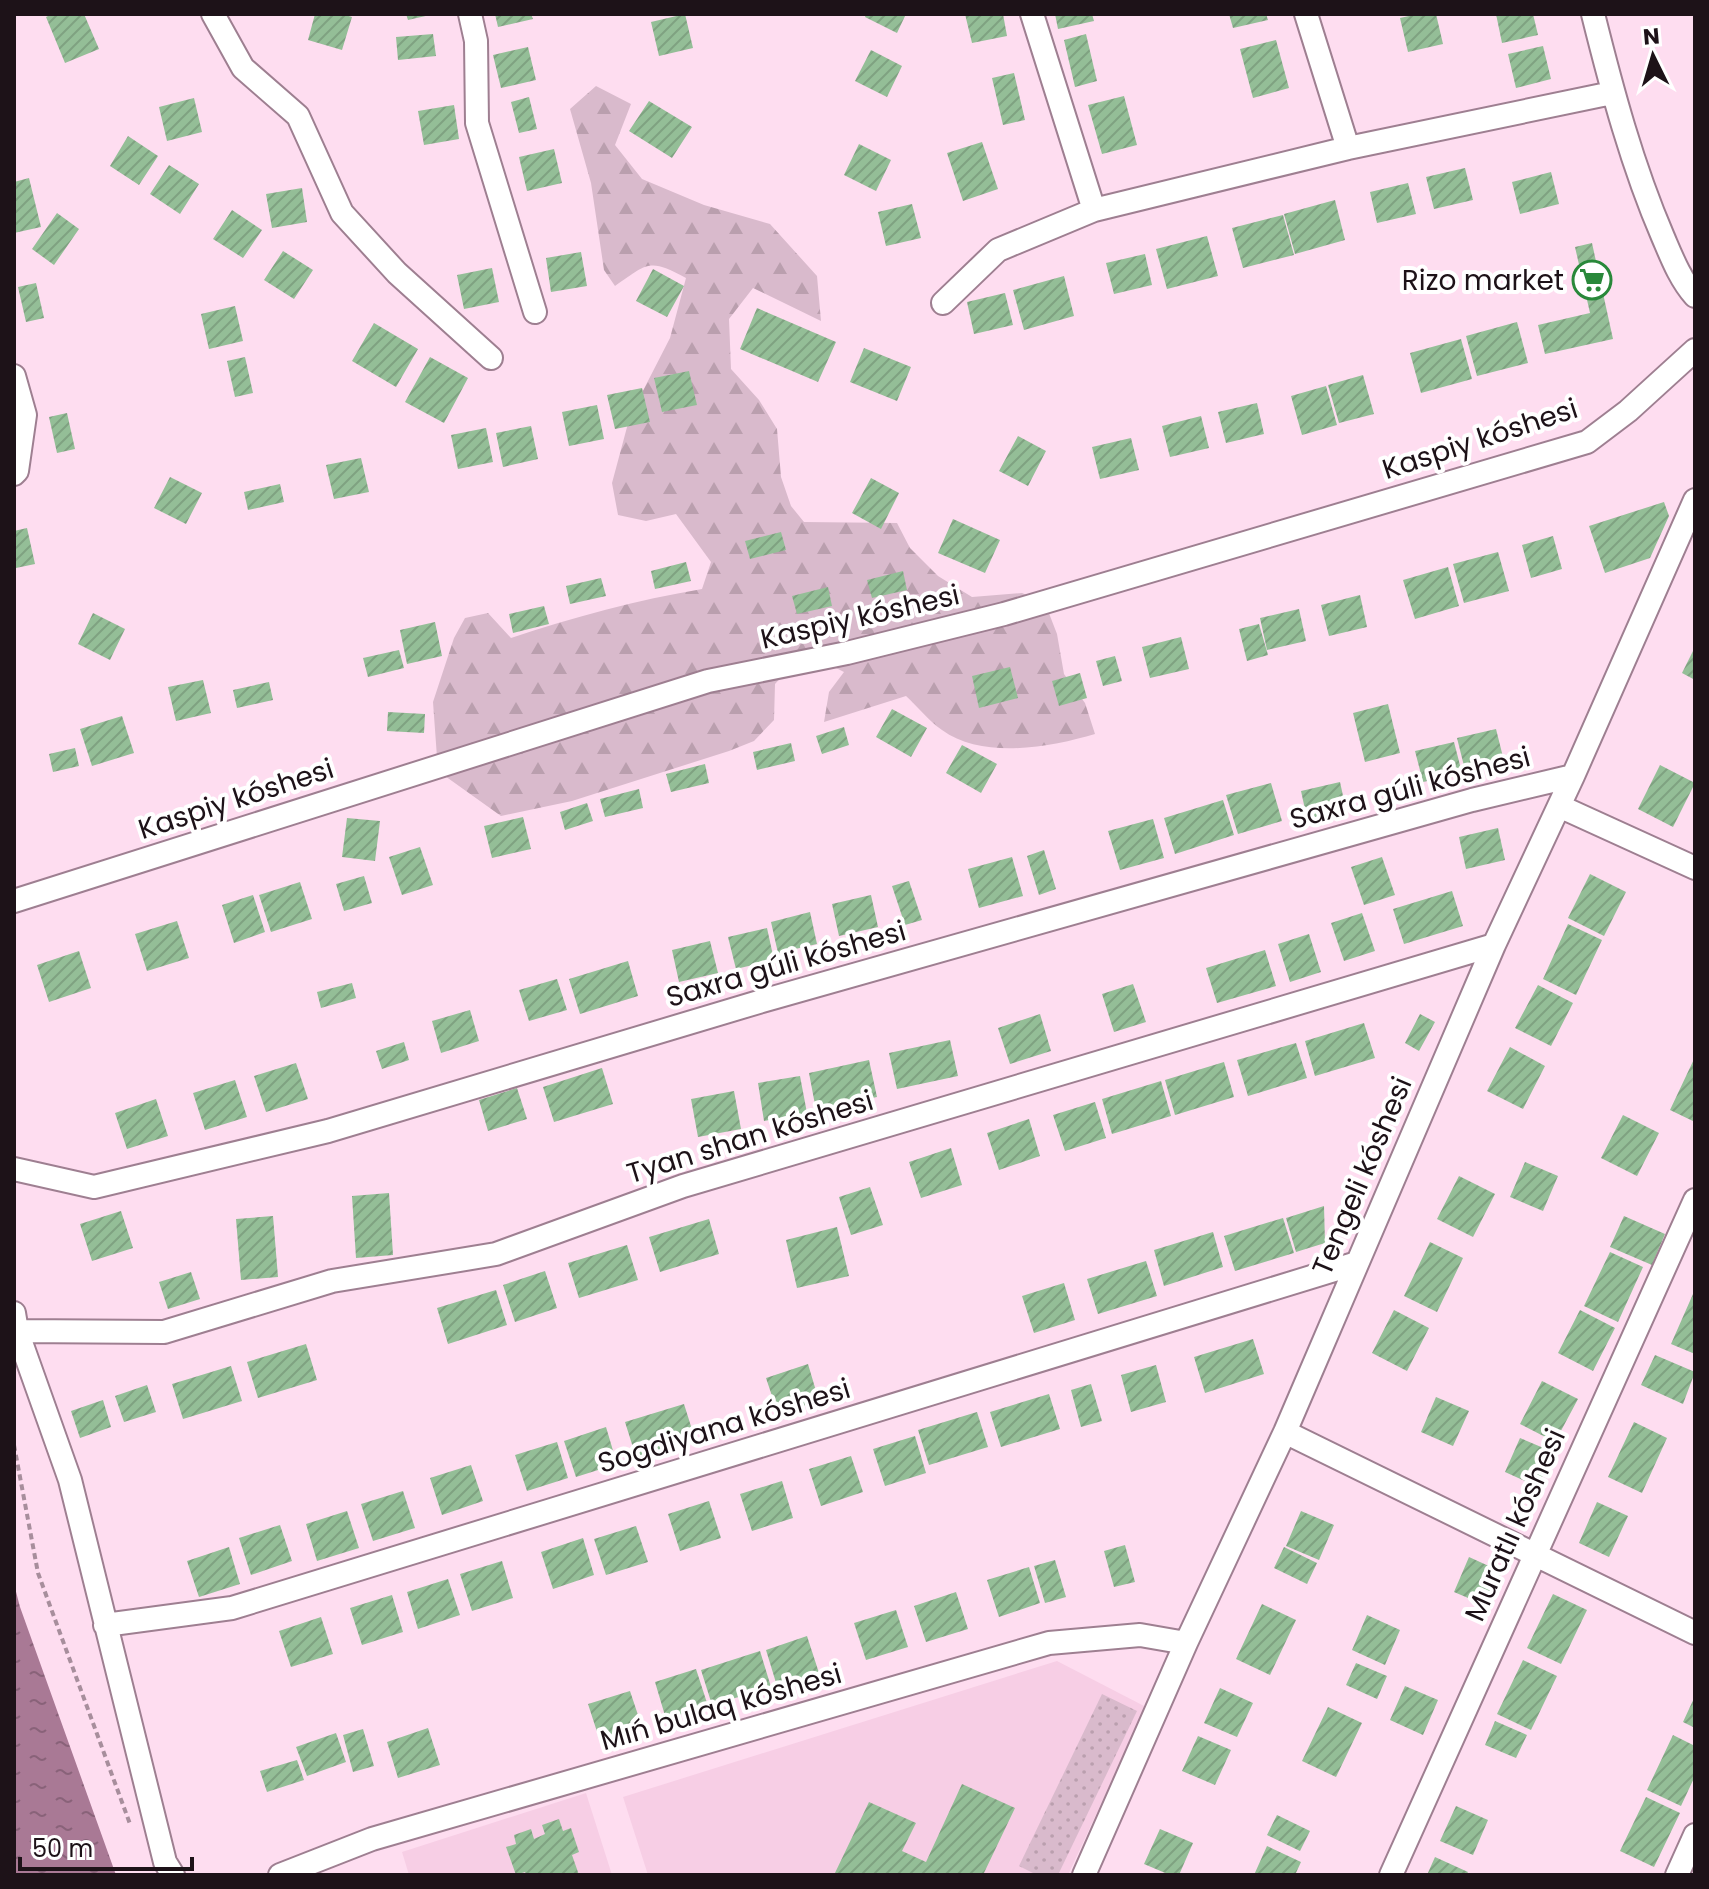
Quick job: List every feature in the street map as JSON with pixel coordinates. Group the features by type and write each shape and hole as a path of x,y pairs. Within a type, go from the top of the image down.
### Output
{"street":[{"path":"213,14 243,68 298,116 342,213 397,273 491,358"},
{"path":"470,14 476,41 477,123 535,312"},
{"path":"1032,14 1094,210"},
{"path":"1306,14 1348,148"},
{"path":"1593,14 1612,93 1651,208 1683,282 1695,296"},
{"path":"943,303 998,250 1094,210 1348,148 1612,93"},
{"name":"Kaspiy kóshesi","path":"14,901 708,681 847,653 1004,614 1587,442 1628,411 1695,350"},
{"path":"14,376 25,415 14,474"},
{"name":"Tengeli kóshesi","path":"1084,1875 1186,1643 1285,1432 1494,945 1573,776 1695,500"},
{"name":"Saxra gúli kóshesi","path":"14,1169 94,1187 328,1131 762,1001 1457,804 1573,776"},
{"path":"1559,806 1695,868"},
{"name":"Tyan shan kóshesi","path":"15,1322 164,1332 332,1281 496,1254 683,1186 1494,945"},
{"name":"Muratlı kóshesi","path":"1391,1875 1695,1200"},
{"name":"Sogdiyana kóshesi","path":"105,1625 232,1608 1357,1263"},
{"path":"15,1322 70,1480 165,1862 173,1875"},
{"path":"1285,1432 1695,1633"},
{"name":"Mıń bulaq kóshesi","path":"280,1875 372,1839 1049,1643 1140,1635 1186,1643"},
{"path":"1677,1875 1695,1835"}],"path":[{"path":"14,1445 38,1573 134,1833"}],"shaded area":[{"path":"1057,1661 1146,1707 1068,1875 648,1875 623,1797"},
{"path":"586,1793 612,1875 409,1875 402,1852"}],"green space":[{"path":"596,86 631,104 615,145 642,179 704,205 770,224 817,276 821,321 753,288 729,319 731,369 759,400 777,429 781,477 791,506 804,522 897,523 910,548 938,576 972,597 1022,593 1045,603 1057,634 1064,674 1085,703 1095,734 1017,748 977,745 942,730 906,696 824,722 829,692 844,672 804,652 775,684 774,720 754,741 729,751 572,801 501,816 438,771 433,702 454,638 465,618 488,613 511,638 606,610 702,589 711,562 676,514 646,521 618,515 612,483 630,416 670,338 686,278 664,268 649,266 615,286 604,270 591,183 570,109"},
{"path":"1102,1694 1137,1711 1058,1875 1037,1875 1019,1866"}],"water":[{"path":"14,1584 20,1607 116,1875 14,1875"}],"building":[{"path":"52,14 84,14 99,49 65,63 46,17"},
{"path":"315,14 352,17 342,50 308,40"},
{"path":"406,14 429,14 430,15 408,20"},
{"path":"495,14 531,14 533,19 498,27"},
{"path":"685,14 693,48 659,56 651,22"},
{"path":"866,14 906,14 897,33 865,17"},
{"path":"965,14 1003,14 1007,36 972,43"},
{"path":"1055,14 1092,14 1094,21 1058,29"},
{"path":"1229,14 1266,14 1268,20 1233,28"},
{"path":"1436,14 1443,44 1408,52 1400,18"},
{"path":"1496,14 1533,14 1538,35 1502,43"},
{"path":"433,34 436,56 398,60 396,37"},
{"path":"1086,34 1097,81 1075,87 1064,40"},
{"path":"1276,40 1289,88 1253,98 1240,49"},
{"path":"1543,46 1551,79 1516,88 1508,54"},
{"path":"528,47 536,80 501,88 493,55"},
{"path":"871,50 902,66 887,97 855,81"},
{"path":"1014,73 1025,120 1003,125 992,78"},
{"path":"1124,96 1137,145 1102,154 1088,105"},
{"path":"529,97 537,129 519,133 511,102"},
{"path":"194,98 202,132 167,141 159,107"},
{"path":"649,101 692,127 672,158 629,131"},
{"path":"454,105 459,139 424,145 418,111"},
{"path":"128,136 158,156 139,185 110,166"},
{"path":"982,142 998,189 963,201 947,153"},
{"path":"859,144 891,160 876,191 844,175"},
{"path":"554,149 562,183 527,191 519,157"},
{"path":"169,165 199,184 180,214 150,194"},
{"path":"1465,168 1473,200 1434,209 1426,177"},
{"path":"1551,172 1559,204 1520,214 1512,182"},
{"path":"29,178 41,227 14,233 14,182"},
{"path":"1408,183 1416,214 1377,223 1370,192"},
{"path":"302,188 307,222 272,228 266,194"},
{"path":"1335,200 1345,240 1295,254 1284,214"},
{"path":"912,204 921,238 886,246 878,212"},
{"path":"232,210 262,230 243,258 213,239"},
{"path":"57,213 79,229 54,265 32,249"},
{"path":"1283,215 1294,255 1243,268 1232,228"},
{"path":"1207,236 1218,276 1167,289 1156,249"},
{"path":"1592,243 1613,339 1545,354 1538,325 1590,313 1575,247"},
{"path":"283,251 313,270 294,299 264,280"},
{"path":"581,252 587,286 551,292 546,258"},
{"path":"1145,254 1152,285 1114,294 1106,263"},
{"path":"492,268 499,302 464,309 457,275"},
{"path":"653,269 684,286 667,317 636,301"},
{"path":"1064,276 1074,316 1024,330 1013,290"},
{"path":"36,283 44,318 26,322 18,287"},
{"path":"1005,293 1013,325 974,334 967,302"},
{"path":"235,306 243,341 209,349 201,314"},
{"path":"757,308 836,342 818,382 740,349"},
{"path":"1517,322 1528,363 1477,376 1466,336"},
{"path":"374,323 418,349 396,387 352,361"},
{"path":"1461,339 1472,379 1421,393 1410,353"},
{"path":"864,348 911,367 897,401 850,382"},
{"path":"245,357 253,393 235,397 227,361"},
{"path":"430,357 468,378 444,423 405,402"},
{"path":"689,371 697,405 662,412 654,378"},
{"path":"1363,375 1374,414 1339,423 1328,385"},
{"path":"1326,386 1337,425 1302,435 1291,396"},
{"path":"642,388 650,422 615,429 607,395"},
{"path":"1257,403 1264,434 1226,443 1218,412"},
{"path":"597,405 604,439 569,446 562,412"},
{"path":"67,413 75,449 57,453 49,417"},
{"path":"1201,416 1209,448 1170,457 1162,426"},
{"path":"531,426 538,459 503,467 496,433"},
{"path":"486,428 493,462 458,469 451,435"},
{"path":"1018,436 1046,451 1028,486 999,471"},
{"path":"1131,438 1139,470 1100,479 1092,447"},
{"path":"361,458 369,492 334,499 326,465"},
{"path":"170,477 202,493 186,524 154,508"},
{"path":"871,478 899,493 881,529 852,513"},
{"path":"280,484 284,502 248,510 244,492"},
{"path":"1664,502 1669,516 1650,558 1605,573 1589,526"},
{"path":"953,519 1000,540 985,573 938,553"},
{"path":"27,528 35,564 16,568 14,531"},
{"path":"781,532 786,550 750,559 745,541"},
{"path":"1553,536 1562,569 1531,578 1522,545"},
{"path":"1498,552 1509,591 1464,603 1453,564"},
{"path":"686,562 691,581 655,589 651,571"},
{"path":"1448,567 1459,606 1415,619 1403,580"},
{"path":"903,571 907,590 872,598 867,580"},
{"path":"601,578 606,596 570,604 566,586"},
{"path":"828,587 832,606 797,614 792,596"},
{"path":"1360,595 1367,627 1329,636 1321,605"},
{"path":"544,606 549,624 513,633 509,614"},
{"path":"1299,609 1306,641 1267,650 1260,618"},
{"path":"93,613 125,629 110,660 78,644"},
{"path":"435,622 442,656 407,664 400,630"},
{"path":"1259,624 1268,655 1247,661 1239,629"},
{"path":"1181,637 1189,669 1150,678 1142,647"},
{"path":"1695,647 1695,680 1682,673"},
{"path":"399,650 404,668 368,677 363,658"},
{"path":"1115,656 1122,681 1103,686 1096,661"},
{"path":"1010,667 1018,698 979,708 972,676"},
{"path":"1080,673 1087,698 1059,706 1052,681"},
{"path":"203,680 211,713 176,721 168,687"},
{"path":"269,682 273,700 237,708 233,690"},
{"path":"1388,704 1400,753 1365,762 1353,713"},
{"path":"892,709 927,728 911,757 876,737"},
{"path":"388,712 425,714 424,733 387,731"},
{"path":"122,716 134,753 92,766 80,729"},
{"path":"844,727 849,745 822,754 816,736"},
{"path":"1496,729 1504,761 1465,770 1457,738"},
{"path":"1454,742 1462,773 1423,782 1415,751"},
{"path":"791,743 795,761 757,770 753,752"},
{"path":"962,745 997,764 981,793 946,773"},
{"path":"75,748 79,766 53,772 49,754"},
{"path":"705,764 709,783 671,792 666,774"},
{"path":"1660,765 1695,783 1673,827 1638,809"},
{"path":"1340,782 1347,814 1308,823 1301,791"},
{"path":"1271,783 1282,821 1238,834 1226,795"},
{"path":"639,789 643,808 605,817 600,799"},
{"path":"1223,800 1234,835 1175,854 1164,818"},
{"path":"587,803 593,821 565,830 560,812"},
{"path":"523,817 531,849 492,858 484,826"},
{"path":"347,818 380,821 375,861 342,857"},
{"path":"1153,819 1164,858 1120,870 1108,831"},
{"path":"1498,828 1505,860 1466,869 1459,837"},
{"path":"420,847 433,885 402,895 389,857"},
{"path":"1044,850 1056,889 1039,895 1027,856"},
{"path":"1012,857 1023,896 979,908 968,869"},
{"path":"1382,857 1395,895 1364,905 1351,867"},
{"path":"1590,874 1626,892 1604,936 1568,918"},
{"path":"364,876 372,903 344,911 336,884"},
{"path":"909,881 922,920 905,925 892,886"},
{"path":"300,882 312,919 271,932 259,895"},
{"path":"1452,891 1463,926 1404,944 1393,909"},
{"path":"253,895 265,932 234,943 222,905"},
{"path":"871,895 878,927 839,936 832,904"},
{"path":"810,912 817,944 778,953 771,922"},
{"path":"1362,913 1375,951 1344,961 1331,923"},
{"path":"177,921 189,958 147,971 135,934"},
{"path":"1568,924 1602,940 1576,995 1543,979"},
{"path":"767,928 774,960 736,969 728,937"},
{"path":"1309,934 1321,972 1290,982 1278,944"},
{"path":"710,941 718,973 679,982 672,950"},
{"path":"1265,950 1276,986 1217,1003 1206,968"},
{"path":"79,951 91,988 49,1002 37,965"},
{"path":"628,961 638,996 580,1014 569,979"},
{"path":"557,979 567,1010 529,1021 519,990"},
{"path":"352,983 356,998 321,1008 317,992"},
{"path":"1133,984 1146,1022 1114,1032 1102,994"},
{"path":"1538,985 1573,1003 1551,1046 1515,1028"},
{"path":"470,1010 479,1041 441,1053 432,1021"},
{"path":"1040,1014 1051,1051 1010,1064 998,1028"},
{"path":"1420,1014 1435,1022 1419,1051 1405,1043"},
{"path":"1364,1023 1375,1058 1315,1076 1305,1041"},
{"path":"950,1040 958,1076 897,1089 889,1053"},
{"path":"404,1042 409,1060 382,1069 376,1051"},
{"path":"1296,1043 1307,1078 1248,1096 1237,1060"},
{"path":"1510,1047 1545,1066 1523,1109 1487,1091"},
{"path":"1695,1057 1695,1122 1670,1110"},
{"path":"869,1060 877,1097 816,1110 809,1073"},
{"path":"1224,1062 1234,1097 1175,1115 1165,1080"},
{"path":"296,1063 308,1099 266,1112 254,1076"},
{"path":"602,1068 613,1104 554,1122 543,1087"},
{"path":"800,1076 807,1113 764,1121 758,1083"},
{"path":"235,1080 247,1117 205,1130 193,1093"},
{"path":"1161,1081 1171,1116 1112,1134 1102,1099"},
{"path":"517,1088 527,1119 488,1131 479,1100"},
{"path":"734,1091 741,1129 698,1137 691,1099"},
{"path":"156,1099 168,1136 127,1149 115,1113"},
{"path":"1095,1102 1106,1138 1065,1151 1053,1115"},
{"path":"1623,1115 1659,1133 1637,1176 1601,1158"},
{"path":"1029,1119 1040,1156 999,1170 987,1133"},
{"path":"951,1148 962,1185 921,1198 909,1162"},
{"path":"1525,1162 1558,1176 1543,1211 1510,1197"},
{"path":"1459,1176 1495,1194 1473,1237 1437,1219"},
{"path":"870,1187 883,1225 851,1235 839,1197"},
{"path":"389,1193 393,1255 356,1258 352,1196"},
{"path":"1324,1206 1325,1243 1296,1252 1286,1218"},
{"path":"121,1211 133,1248 92,1261 80,1224"},
{"path":"273,1216 278,1277 241,1280 236,1219"},
{"path":"1624,1216 1665,1234 1652,1265 1610,1247"},
{"path":"1283,1218 1294,1253 1235,1271 1224,1236"},
{"path":"709,1219 719,1254 660,1272 649,1237"},
{"path":"837,1227 849,1276 797,1288 786,1240"},
{"path":"1213,1232 1223,1267 1164,1286 1154,1250"},
{"path":"1430,1242 1463,1258 1437,1312 1404,1296"},
{"path":"627,1245 638,1280 579,1298 568,1263"},
{"path":"1610,1252 1643,1267 1618,1322 1584,1306"},
{"path":"1146,1261 1157,1296 1098,1314 1087,1279"},
{"path":"545,1271 557,1308 515,1322 503,1285"},
{"path":"191,1272 200,1299 168,1309 159,1282"},
{"path":"1064,1283 1075,1320 1034,1333 1022,1296"},
{"path":"496,1290 507,1325 448,1344 437,1308"},
{"path":"1695,1295 1695,1354 1671,1344"},
{"path":"1394,1310 1429,1328 1407,1371 1372,1353"},
{"path":"1580,1310 1615,1328 1593,1371 1558,1353"},
{"path":"1253,1339 1264,1374 1205,1393 1194,1357"},
{"path":"306,1344 317,1380 258,1398 247,1362"},
{"path":"1655,1355 1695,1372 1683,1404 1641,1385"},
{"path":"808,1364 819,1401 778,1414 766,1378"},
{"path":"1156,1365 1166,1402 1131,1412 1121,1375"},
{"path":"231,1366 242,1401 183,1419 172,1384"},
{"path":"1542,1381 1578,1399 1555,1442 1520,1424"},
{"path":"1091,1384 1102,1421 1081,1427 1071,1390"},
{"path":"147,1385 156,1412 124,1422 115,1396"},
{"path":"1049,1394 1060,1429 1001,1447 990,1412"},
{"path":"1436,1397 1469,1411 1453,1446 1421,1432"},
{"path":"103,1400 111,1427 80,1438 71,1411"},
{"path":"684,1404 695,1439 636,1457 625,1422"},
{"path":"977,1412 988,1447 929,1465 918,1430"},
{"path":"1634,1422 1667,1438 1642,1493 1608,1477"},
{"path":"606,1427 617,1464 576,1477 564,1441"},
{"path":"915,1436 926,1473 885,1486 873,1449"},
{"path":"1520,1438 1553,1452 1538,1487 1505,1472"},
{"path":"557,1442 568,1478 527,1491 515,1455"},
{"path":"851,1456 863,1492 821,1506 809,1469"},
{"path":"471,1465 483,1501 442,1515 430,1478"},
{"path":"782,1481 793,1518 752,1531 740,1494"},
{"path":"403,1491 415,1528 373,1541 361,1504"},
{"path":"709,1501 721,1538 680,1551 668,1514"},
{"path":"1597,1502 1628,1516 1609,1557 1579,1543"},
{"path":"347,1511 359,1548 317,1561 306,1524"},
{"path":"1301,1511 1334,1525 1319,1560 1286,1546"},
{"path":"280,1525 292,1561 251,1575 239,1538"},
{"path":"636,1526 648,1562 606,1575 594,1539"},
{"path":"583,1538 594,1575 553,1589 541,1552"},
{"path":"1125,1545 1135,1582 1114,1587 1104,1551"},
{"path":"229,1547 240,1584 199,1597 187,1561"},
{"path":"1284,1547 1317,1563 1307,1584 1274,1568"},
{"path":"1469,1557 1502,1572 1487,1606 1454,1592"},
{"path":"1055,1560 1066,1597 1045,1603 1034,1566"},
{"path":"502,1561 513,1598 472,1611 460,1574"},
{"path":"1029,1567 1040,1603 999,1617 987,1580"},
{"path":"448,1579 460,1615 418,1629 407,1592"},
{"path":"956,1592 968,1629 926,1642 914,1606"},
{"path":"1553,1594 1587,1610 1561,1664 1527,1648"},
{"path":"392,1595 403,1632 362,1645 350,1608"},
{"path":"1262,1604 1296,1620 1270,1675 1236,1659"},
{"path":"896,1610 908,1647 866,1660 854,1623"},
{"path":"1367,1615 1400,1630 1385,1665 1352,1650"},
{"path":"321,1617 333,1654 291,1667 279,1631"},
{"path":"807,1636 819,1673 777,1686 766,1650"},
{"path":"760,1651 771,1687 712,1705 701,1670"},
{"path":"1523,1660 1557,1676 1531,1730 1497,1714"},
{"path":"1356,1663 1387,1676 1377,1699 1346,1685"},
{"path":"696,1669 708,1706 666,1719 655,1682"},
{"path":"1405,1686 1438,1700 1423,1735 1390,1720"},
{"path":"1220,1688 1253,1703 1237,1737 1204,1723"},
{"path":"630,1691 642,1727 600,1741 588,1704"},
{"path":"1695,1696 1695,1728 1683,1722"},
{"path":"1328,1707 1362,1723 1336,1777 1302,1761"},
{"path":"1495,1721 1527,1735 1516,1758 1485,1745"},
{"path":"428,1728 440,1765 398,1778 387,1742"},
{"path":"363,1729 374,1766 353,1772 343,1735"},
{"path":"336,1733 346,1762 307,1776 296,1747"},
{"path":"1673,1735 1695,1746 1695,1776 1681,1806 1647,1790"},
{"path":"1198,1736 1231,1750 1215,1785 1182,1771"},
{"path":"297,1760 304,1780 267,1792 260,1771"},
{"path":"962,1784 1015,1808 983,1875 834,1875 869,1802 916,1823 902,1851 926,1862"},
{"path":"1646,1797 1680,1813 1654,1867 1620,1851"},
{"path":"1456,1806 1488,1820 1473,1855 1440,1841"},
{"path":"1277,1815 1310,1831 1300,1851 1267,1835"},
{"path":"559,1819 563,1831 571,1828 579,1852 572,1855 579,1875 526,1875 525,1872 516,1875 506,1847 516,1844 514,1835 531,1829 534,1839 545,1834 542,1825"},
{"path":"1160,1829 1193,1843 1179,1875 1170,1875 1144,1864"},
{"path":"1267,1846 1301,1862 1295,1875 1254,1875"},
{"path":"1435,1857 1468,1872 1466,1875 1427,1875"}],"place":[{"name":"Rizo market","path":"1592,280"}]}
